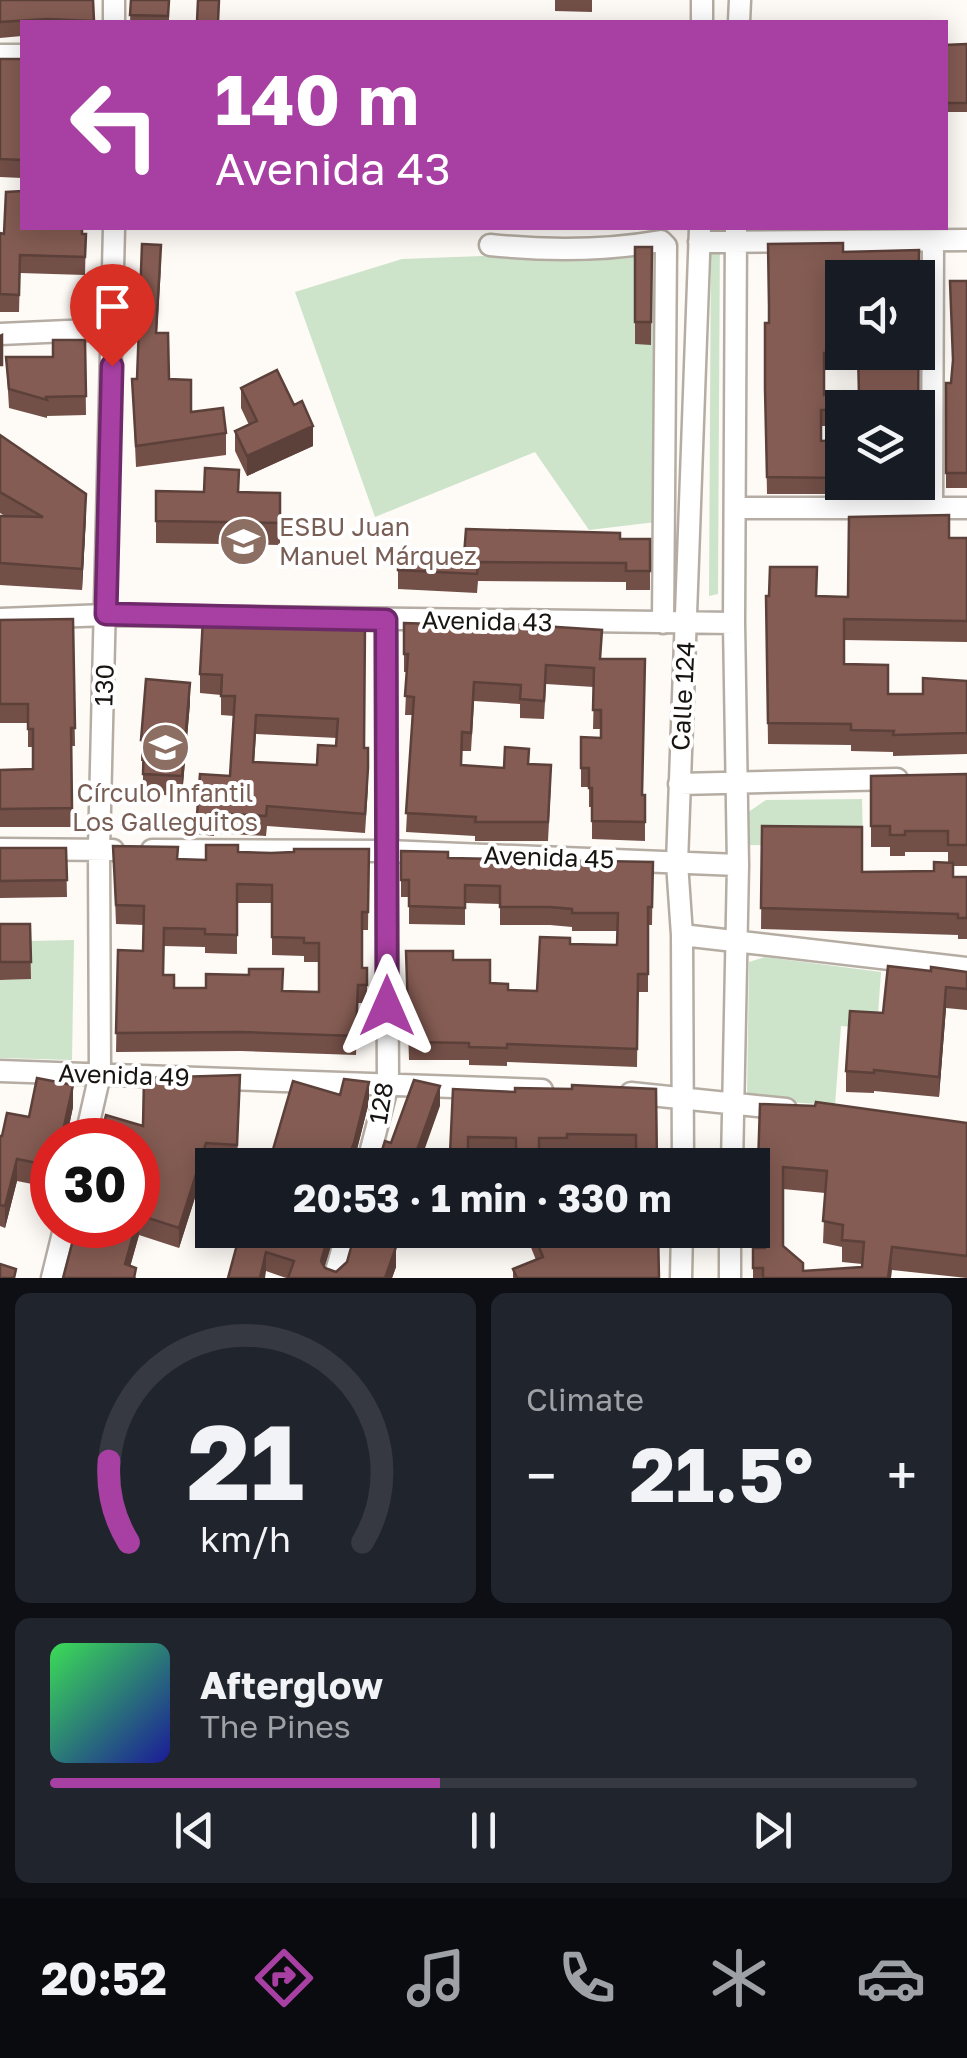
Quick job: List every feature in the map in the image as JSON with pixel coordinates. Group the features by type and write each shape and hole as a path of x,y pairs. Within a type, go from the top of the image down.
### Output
{"street":[{"name":"130","path":"90,1118 100,1074 99,850 106,614 100,508 113,329 114,230"},
{"path":"699,235 967,240"},
{"name":"Calle 124","path":"683,1148 682,935 677,863 699,235"},
{"name":"Calle 124","path":"732,1148 738,865 734,623 736,235"},
{"path":"490,245 536,250 617,249 661,241 666,246 663,623"},
{"path":"932,241 932,507"},
{"path":"0,334 113,329"},
{"path":"736,508 967,508"},
{"name":"Avenida 43","path":"0,618 106,614 734,623"},
{"name":"128","path":"371,1148 388,1084 386,620"},
{"path":"679,784 912,778"},
{"name":"Avenida 45","path":"0,849 387,851 738,865"},
{"path":"682,935 967,968"},
{"name":"Avenida 49","path":"0,1071 559,1090"},
{"path":"616,1093 810,1112"},
{"path":"52,1278 59,1248"},
{"path":"334,1278 343,1248"},
{"path":"681,1278 682,1248"},
{"path":"730,1248 730,1278"}],"green space":[{"path":"711,230 720,230 718,594 709,596"},
{"path":"670,249 673,520 589,530 535,452 375,517 295,292 402,259"},
{"path":"862,799 863,846 746,845 747,813 766,800"},
{"path":"74,940 72,1060 0,1058 0,980 31,979 30,941"},
{"path":"765,957 881,972 877,1029 841,1026 835,1105 755,1100 747,1092 749,962"}],"building":[{"path":"0,0 93,0 94,20 0,22"},
{"path":"131,0 169,0 168,16 130,15"},
{"path":"198,0 219,0 218,20 197,20"},
{"path":"967,44 967,103 948,103 948,45"},
{"path":"0,59 20,59 20,160 0,159"},
{"path":"20,191 20,230 82,230 86,234 85,257 20,255 19,295 0,294 0,233 4,234 6,192"},
{"path":"843,243 843,252 919,250 919,260 825,260 825,410 821,410 821,441 825,441 825,478 767,477 765,323 769,323 768,244"},
{"path":"142,244 161,245 156,333 168,333 169,379 191,380 191,412 223,408 226,433 136,446 132,379 137,379"},
{"path":"635,247 652,247 651,322 635,322"},
{"path":"950,281 967,281 967,473 946,473 946,383 951,383 953,360"},
{"path":"53,340 85,340 86,396 46,397 47,400 9,389 6,357 53,357"},
{"path":"277,370 294,405 302,401 313,426 247,456 235,431 257,421 241,388"},
{"path":"858,370 918,370 918,390 859,390"},
{"path":"0,435 86,494 82,569 0,563 0,516 43,517 0,492"},
{"path":"205,468 239,470 238,492 280,493 280,523 156,521 156,491 204,492"},
{"path":"949,515 949,538 967,538 967,621 844,619 844,664 888,665 888,694 923,694 923,678 967,681 967,733 893,735 894,731 851,730 851,724 768,723 766,596 770,567 817,567 816,596 848,597 849,517"},
{"path":"466,529 620,533 620,539 650,539 650,571 626,571 626,563 478,562 477,574 398,570 399,552 464,556"},
{"path":"247,613 365,624 365,814 267,806 266,816 197,815 200,774 230,776 235,696 221,696 222,675 200,674 203,618 246,620","holes":["256,715 338,719 336,746 318,745 317,765 253,762"]},
{"path":"73,619 72,808 0,809 0,770 33,769 33,729 28,729 28,704 0,704 0,620"},
{"path":"404,623 495,623 602,630 600,659 645,659 645,822 592,821 592,788 589,768 581,768 581,737 601,738 601,710 593,710 594,668 546,665 544,701 520,699 521,685 474,682 471,733 462,732 461,765 504,768 505,747 529,749 528,764 551,765 548,822 475,822 476,817 406,813 414,697 405,696 408,654 404,654"},
{"path":"146,679 190,683 182,776 143,774 141,740"},
{"path":"967,774 967,845 948,845 948,831 890,835 890,826 871,826 871,776"},
{"path":"762,826 862,827 862,872 934,871 934,862 953,863 953,877 967,877 967,918 958,918 958,914 761,908"},
{"path":"206,845 238,845 238,852 271,853 294,849 369,849 368,912 362,912 362,968 367,968 367,985 358,985 356,1036 116,1033 118,950 143,951 144,906 116,905 113,846 178,847 177,859 206,860","holes":["237,884 272,885 272,937 304,938 304,943 319,943 319,992 282,991 283,969 249,969 249,975 206,974 206,988 174,988 174,975 163,975 164,928 237,935"]},
{"path":"0,848 66,848 67,880 0,881"},
{"path":"401,851 448,852 448,858 500,859 526,853 546,854 546,860 653,862 648,974 638,974 637,1049 507,1044 507,1048 469,1047 469,1043 409,1042 406,951 453,951 453,960 490,960 490,983 508,984 508,990 537,991 540,937 570,938 570,944 617,945 618,913 500,907 500,886 465,885 465,908 409,906 409,880 401,880"},
{"path":"0,924 30,924 31,962 0,962"},
{"path":"888,966 967,972 967,989 946,987 939,1077 846,1071 850,1011 883,1013"},
{"path":"240,1075 237,1145 206,1143 204,1148 195,1148 195,1178 179,1228 160,1222 160,1118 143,1118 144,1078"},
{"path":"37,1078 73,1085 66,1118 30,1118 30,1162 17,1159 5,1206 0,1205 0,1136 7,1113 29,1117"},
{"path":"344,1079 369,1082 352,1148 273,1148 293,1081 340,1095"},
{"path":"414,1080 440,1086 418,1148 383,1148 385,1141 391,1143"},
{"path":"572,1085 656,1089 657,1148 636,1148 636,1135 567,1134 567,1138 539,1138 539,1148 516,1148 516,1138 468,1137 468,1148 450,1148 453,1089 572,1089"},
{"path":"816,1102 967,1123 967,1256 892,1247 888,1278 763,1278 763,1268 753,1268 753,1248 770,1248 770,1148 759,1148 760,1104 815,1106","holes":["783,1167 827,1171 823,1221 843,1225 842,1240 864,1242 862,1267 803,1271 803,1263 783,1246"]},
{"path":"71,1248 130,1248 125,1264 136,1268 134,1278 63,1278"},
{"path":"236,1248 325,1248 321,1261 325,1268 336,1272 347,1262 351,1248 396,1248 385,1278 288,1278 294,1261 266,1252 260,1278 228,1278"},
{"path":"539,1248 658,1248 659,1278 517,1278 513,1269 543,1257"},
{"path":"0,1264 16,1269 14,1278 0,1278"}],"place":[{"name":"ESBU Juan Manuel Márquez","path":"244,541"},
{"name":"Círculo Infantil Los Galleguitos","path":"165,747"}],"route":[{"path":"112,366 106,614 386,620 387,1006"}]}
